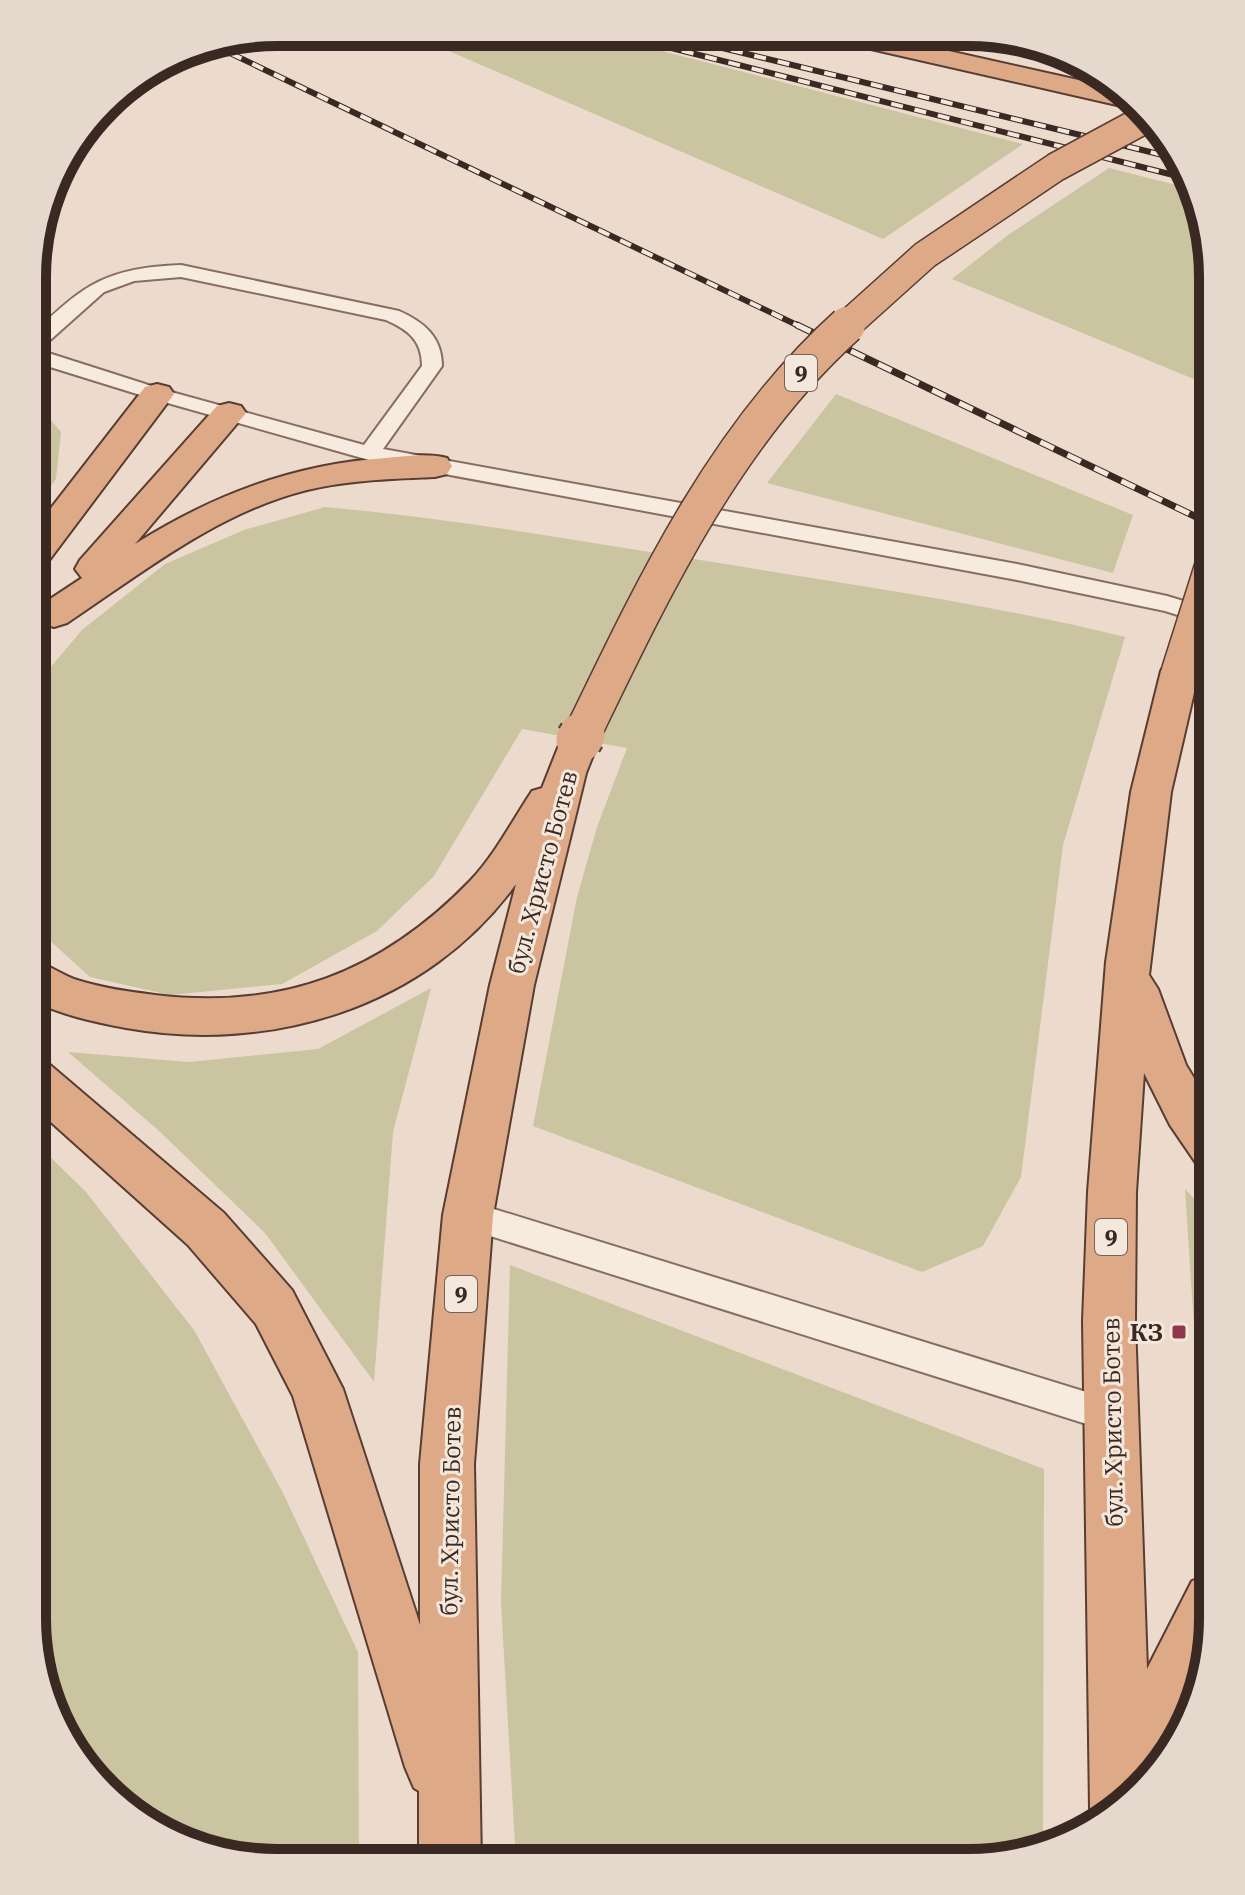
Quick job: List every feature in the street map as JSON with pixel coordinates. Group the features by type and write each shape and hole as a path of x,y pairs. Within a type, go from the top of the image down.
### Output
{"highway":[{"path":"893,46 1111,96"},
{"path":"988,47 1053,62"},
{"name":"бул. Христо Ботев","path":"450,1836 447,1464 468,1215 512,985 572,756 665,567 711,489 781,394 834,337 925,255 1056,167 1139,122"},
{"path":"46,539 157,394"},
{"path":"46,624 229,413"},
{"path":"46,625 181,531 248,498 290,483 335,475 435,466"},
{"name":"бул. Христо Ботев","path":"1121,1791 1109,1321 1112,1192 1128,962 1151,792 1180,671 1199,611"},
{"path":"46,988 97,1004 199,1020 248,1017 313,1006 373,981 454,924 488,890 572,756"},
{"path":"1128,962 1147,1030 1166,1077 1199,1130"},
{"path":"46,1089 206,1229 274,1307 300,1352 317,1389 450,1836"},
{"path":"1130,1782 1180,1660 1199,1625"}],"lane":[{"path":"46,333 82,296 115,280 154,271 181,271 392,315 413,324 426,336 433,351 432,366 369,453"},
{"path":"46,359 157,394 369,453 1017,572 1136,597 1199,614"},
{"path":"468,1215 1112,1416"}],"shaded area":[{"path":"437,46 642,46 1023,144 883,239"},
{"path":"1109,168 1180,186 1195,232 1199,262 1199,381 952,279 1008,235"},
{"path":"836,394 1133,515 1113,573 767,483"},
{"path":"46,414 61,432 56,479 46,493"},
{"path":"325,507 376,512 478,525 880,589 1028,615 1125,637 1063,845 1021,1177 983,1246 922,1272 533,1126 577,897 597,827 627,748 522,729 434,876 377,931 282,984 170,995 90,977 46,937 46,673 82,630 165,564 244,530"},
{"path":"1199,975 1199,1034 1194,1017"},
{"path":"431,988 393,1132 374,1382 265,1233 158,1130 68,1052 189,1062 318,1049"},
{"path":"46,1153 86,1192 194,1330 282,1491 358,1652 359,1849 247,1847 188,1831 136,1801 94,1759 77,1734 54,1678 46,1633"},
{"path":"1185,1189 1199,1204 1199,1405"},
{"path":"510,1265 1044,1469 1043,1837 1013,1845 968,1849 515,1849 501,1603"}],"railway":[{"path":"663,46 1175,175"},
{"path":"714,46 1164,155"},
{"path":"227,51 801,327"},
{"path":"797,325 1199,518"}],"place":[{"name":"КЗ","path":"1179,1332"}]}
